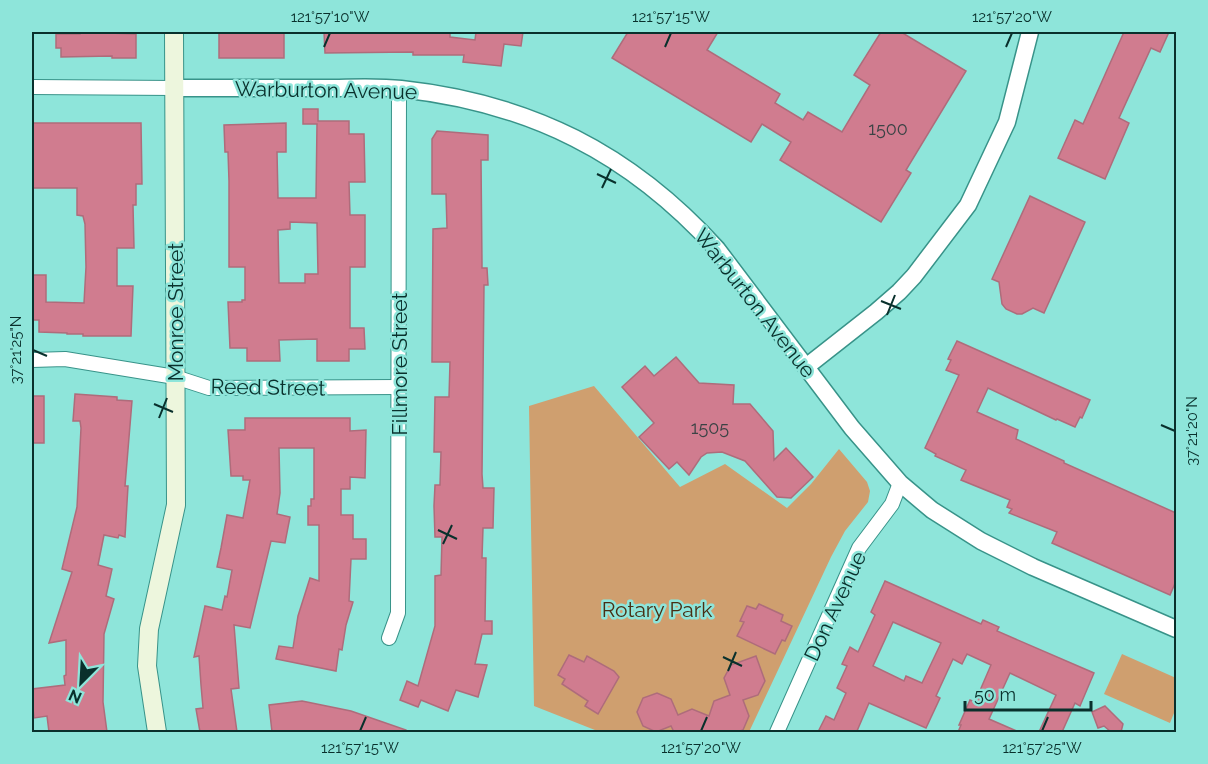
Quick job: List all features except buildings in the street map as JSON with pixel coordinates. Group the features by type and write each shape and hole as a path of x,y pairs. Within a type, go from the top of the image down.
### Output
{"main road":[{"name":"Monroe Street","path":"157,732 147,666 149,628 176,506 174,32"}],"street":[{"path":"806,367 899,292 914,276 968,205 1007,122 1030,32"},
{"name":"Warburton Avenue","path":"32,87 399,88 448,95 503,108 588,144 626,167 676,208 710,241 852,428 900,483 932,510 981,541 1033,567 1176,629"},
{"name":"Fillmore Street","path":"389,638 398,613 399,88"},
{"name":"Reed Street","path":"32,360 65,359 175,377 209,388 399,387"},
{"name":"Don Avenue","path":"777,732 859,548 892,504 900,483"}],"green space":[{"name":"Rotary Park","path":"594,386 680,487 725,464 787,508 811,484 839,449 867,482 870,491 868,502 845,531 831,557 749,732 600,732 534,706 529,406"},
{"path":"1122,654 1176,678 1176,708 1170,723 1104,694"}]}
